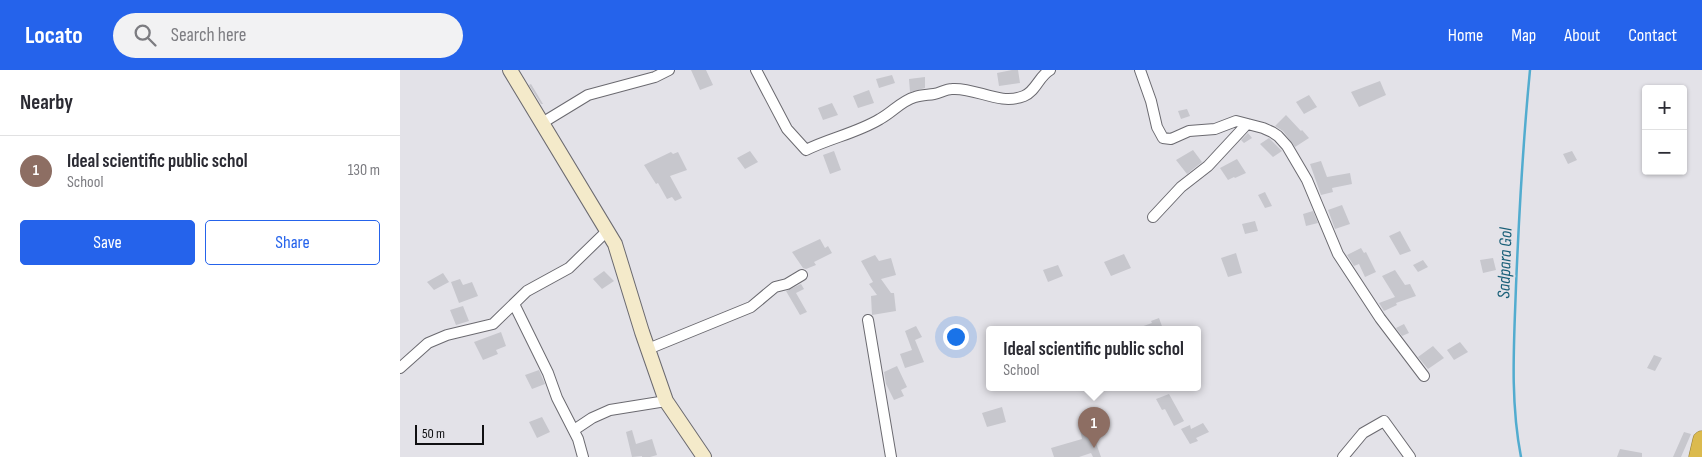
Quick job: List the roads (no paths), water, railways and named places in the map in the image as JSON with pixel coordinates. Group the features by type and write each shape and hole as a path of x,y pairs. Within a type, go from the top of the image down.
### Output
{"highway":[{"path":"1698,457 1702,440"}],"main road":[{"path":"510,70 614,244 666,401 704,457"}],"street":[{"path":"542,122 588,95 655,77 669,70"},
{"path":"756,70 787,128 806,150 856,131 880,119 905,100 917,96 952,89 1002,99 1020,98 1032,91 1045,73 1050,70"},
{"path":"1140,70 1151,101 1157,128 1163,138 1171,139 1189,131 1215,129 1236,121 1272,132 1287,146 1308,180 1338,254 1380,318 1424,376"},
{"path":"1153,216 1181,187 1208,166 1247,124"},
{"path":"400,368 428,343 447,335 493,324 527,291 569,268 607,231"},
{"path":"648,349 751,307 775,287 787,284 802,275"},
{"path":"514,304 548,373 557,398 574,430 583,457"},
{"path":"868,320 891,457"},
{"path":"574,430 592,418 610,410 666,401"},
{"path":"1343,457 1363,434 1384,421 1410,457"}],"waterway":[{"name":"Sadpara Gol","path":"1521,457 1515,414 1514,351 1520,205 1530,70"}],"place":[{"name":"Ideal scientific public schol","path":"1094,448"}]}
